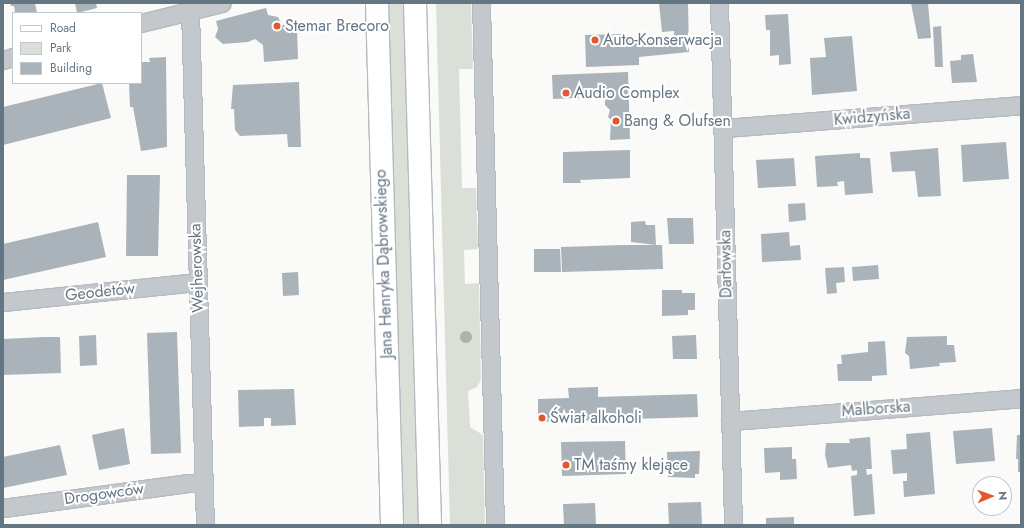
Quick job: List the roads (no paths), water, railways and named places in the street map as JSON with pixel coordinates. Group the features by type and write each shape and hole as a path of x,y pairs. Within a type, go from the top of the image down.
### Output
{"main road":[{"name":"Jana Henryka Dąbrowskiego","path":"377,3 392,525"},
{"path":"415,3 430,525"}],"street":[{"path":"142,23 222,3"},
{"path":"482,3 495,525"},
{"name":"Darłowska","path":"719,3 733,525"},
{"name":"Wejherowska","path":"190,10 205,525"},
{"name":"Kwidzyńska","path":"723,128 1021,105"},
{"name":"Geodetów","path":"3,302 197,282"},
{"name":"Malborska","path":"730,421 1021,398"},
{"name":"Drogowców","path":"3,508 187,483 204,483"}],"place":[{"name":"Stemar Brecoro","path":"277,26"},
{"name":"Auto-Konserwacja","path":"595,40"},
{"name":"Audio Complex","path":"566,93"},
{"name":"Bang & Olufsen","path":"616,121"},
{"name":"Świat alkoholi","path":"542,418"},
{"name":"TM taśmy klejące","path":"566,465"}]}
